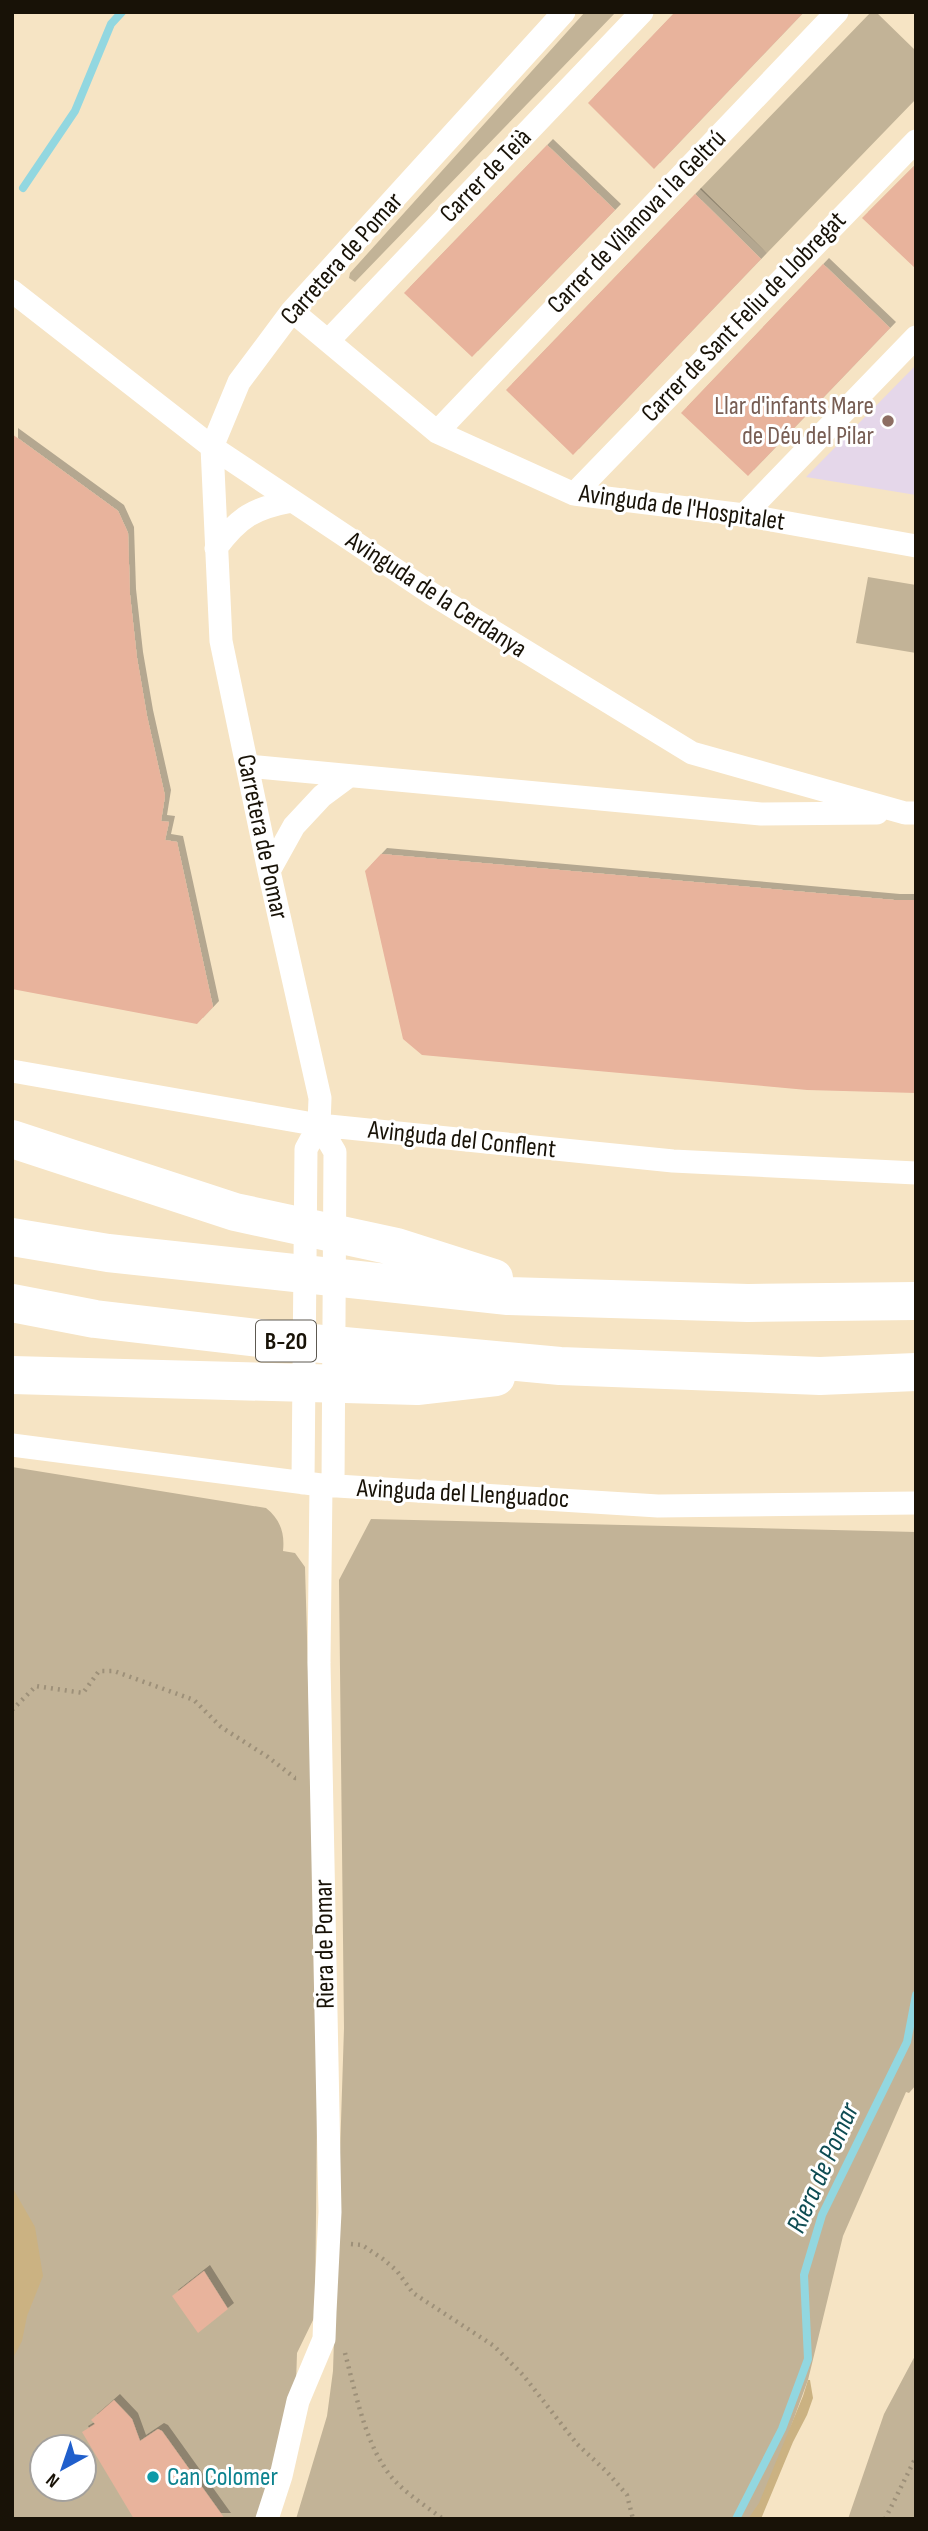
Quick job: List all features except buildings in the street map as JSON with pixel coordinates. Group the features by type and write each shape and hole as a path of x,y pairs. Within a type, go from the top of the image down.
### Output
{"highway":[{"path":"12,1139 235,1212 397,1247 555,1298"},
{"path":"12,1237 108,1253 508,1296 748,1303 916,1301"},
{"name":"B-20","path":"12,1303 95,1319 258,1338 560,1366 820,1376 916,1372"},
{"path":"12,1375 417,1386 492,1378 560,1366"}],"street":[{"name":"Carretera de Pomar","path":"319,1485 304,1444 306,1149 319,1125 320,1098 221,640 212,447 239,382 292,311 564,12"},
{"name":"Carrer de Teià","path":"329,340 642,12"},
{"name":"Carrer de Vilanova i la Geltrú","path":"437,432 837,12"},
{"name":"Carrer de Sant Feliu de Llobregat","path":"574,494 916,141"},
{"name":"Avinguda de la Cerdanya","path":"12,291 212,447 432,594 692,753 910,813"},
{"name":"Avinguda de l'Hospitalet","path":"292,311 437,432 574,494 744,515 916,546"},
{"path":"744,515 916,337"},
{"path":"216,548 241,519 263,508 292,501"},
{"name":"Avinguda de la Cerdanya","path":"247,766 761,814 910,813"},
{"path":"269,871 294,826 322,796 349,776"},
{"name":"Avinguda del Conflent","path":"12,1071 319,1125 673,1161 916,1172"},
{"name":"Carretera de Pomar","path":"319,1125 335,1152 333,1446 319,1485"},
{"name":"Avinguda del Llenguadoc","path":"12,1446 319,1485 658,1506 916,1503"},
{"name":"Riera de Pomar","path":"267,2519 281,2476 298,2401 324,2339 329,2234 319,1663 319,1485"}],"path":[{"path":"12,1710 36,1686 83,1693 99,1671 114,1671 194,1700 221,1727 295,1778 322,1780"},
{"path":"329,2234 340,2243 362,2245 383,2259 397,2270 413,2292 494,2346 523,2375 577,2444 627,2495 633,2519"},
{"path":"325,2312 337,2328 353,2387 383,2466 404,2490 443,2519"},
{"path":"885,2519 916,2457"}],"shaded area":[{"path":"585,12 616,12 355,282 349,278 350,273"},
{"path":"871,12 876,12 916,51 916,99 767,253 700,189"},
{"name":"Llar d'infants Mare de Déu del Pilar","path":"916,365 916,495 806,477"},
{"path":"868,577 916,585 916,653 856,643"},
{"path":"12,1467 266,1508 280,1527 283,1551 295,1553 305,1567 318,2017 315,2316 297,2353 296,2384 261,2519 12,2519"},
{"path":"371,1519 916,1532 916,2085 909,2093 906,2092 843,2236 808,2380 757,2519 296,2519 327,2416 333,2371 344,2028 339,1580"},
{"path":"12,2187 35,2227 43,2276 27,2316 22,2341 12,2360"},
{"path":"916,2354 916,2519 848,2519 884,2414"},
{"path":"808,2380 813,2398 807,2415 761,2519 748,2519 759,2503"}],"waterway":[{"path":"23,188 75,111 111,24 122,12"},
{"name":"Riera de Pomar","path":"736,2519 782,2429 808,2359 804,2275 822,2215 907,2042 916,1995"}],"place":[{"name":"Llar d'infants Mare de Déu del Pilar","path":"888,421"},
{"name":"Can Colomer","path":"153,2477"}]}
